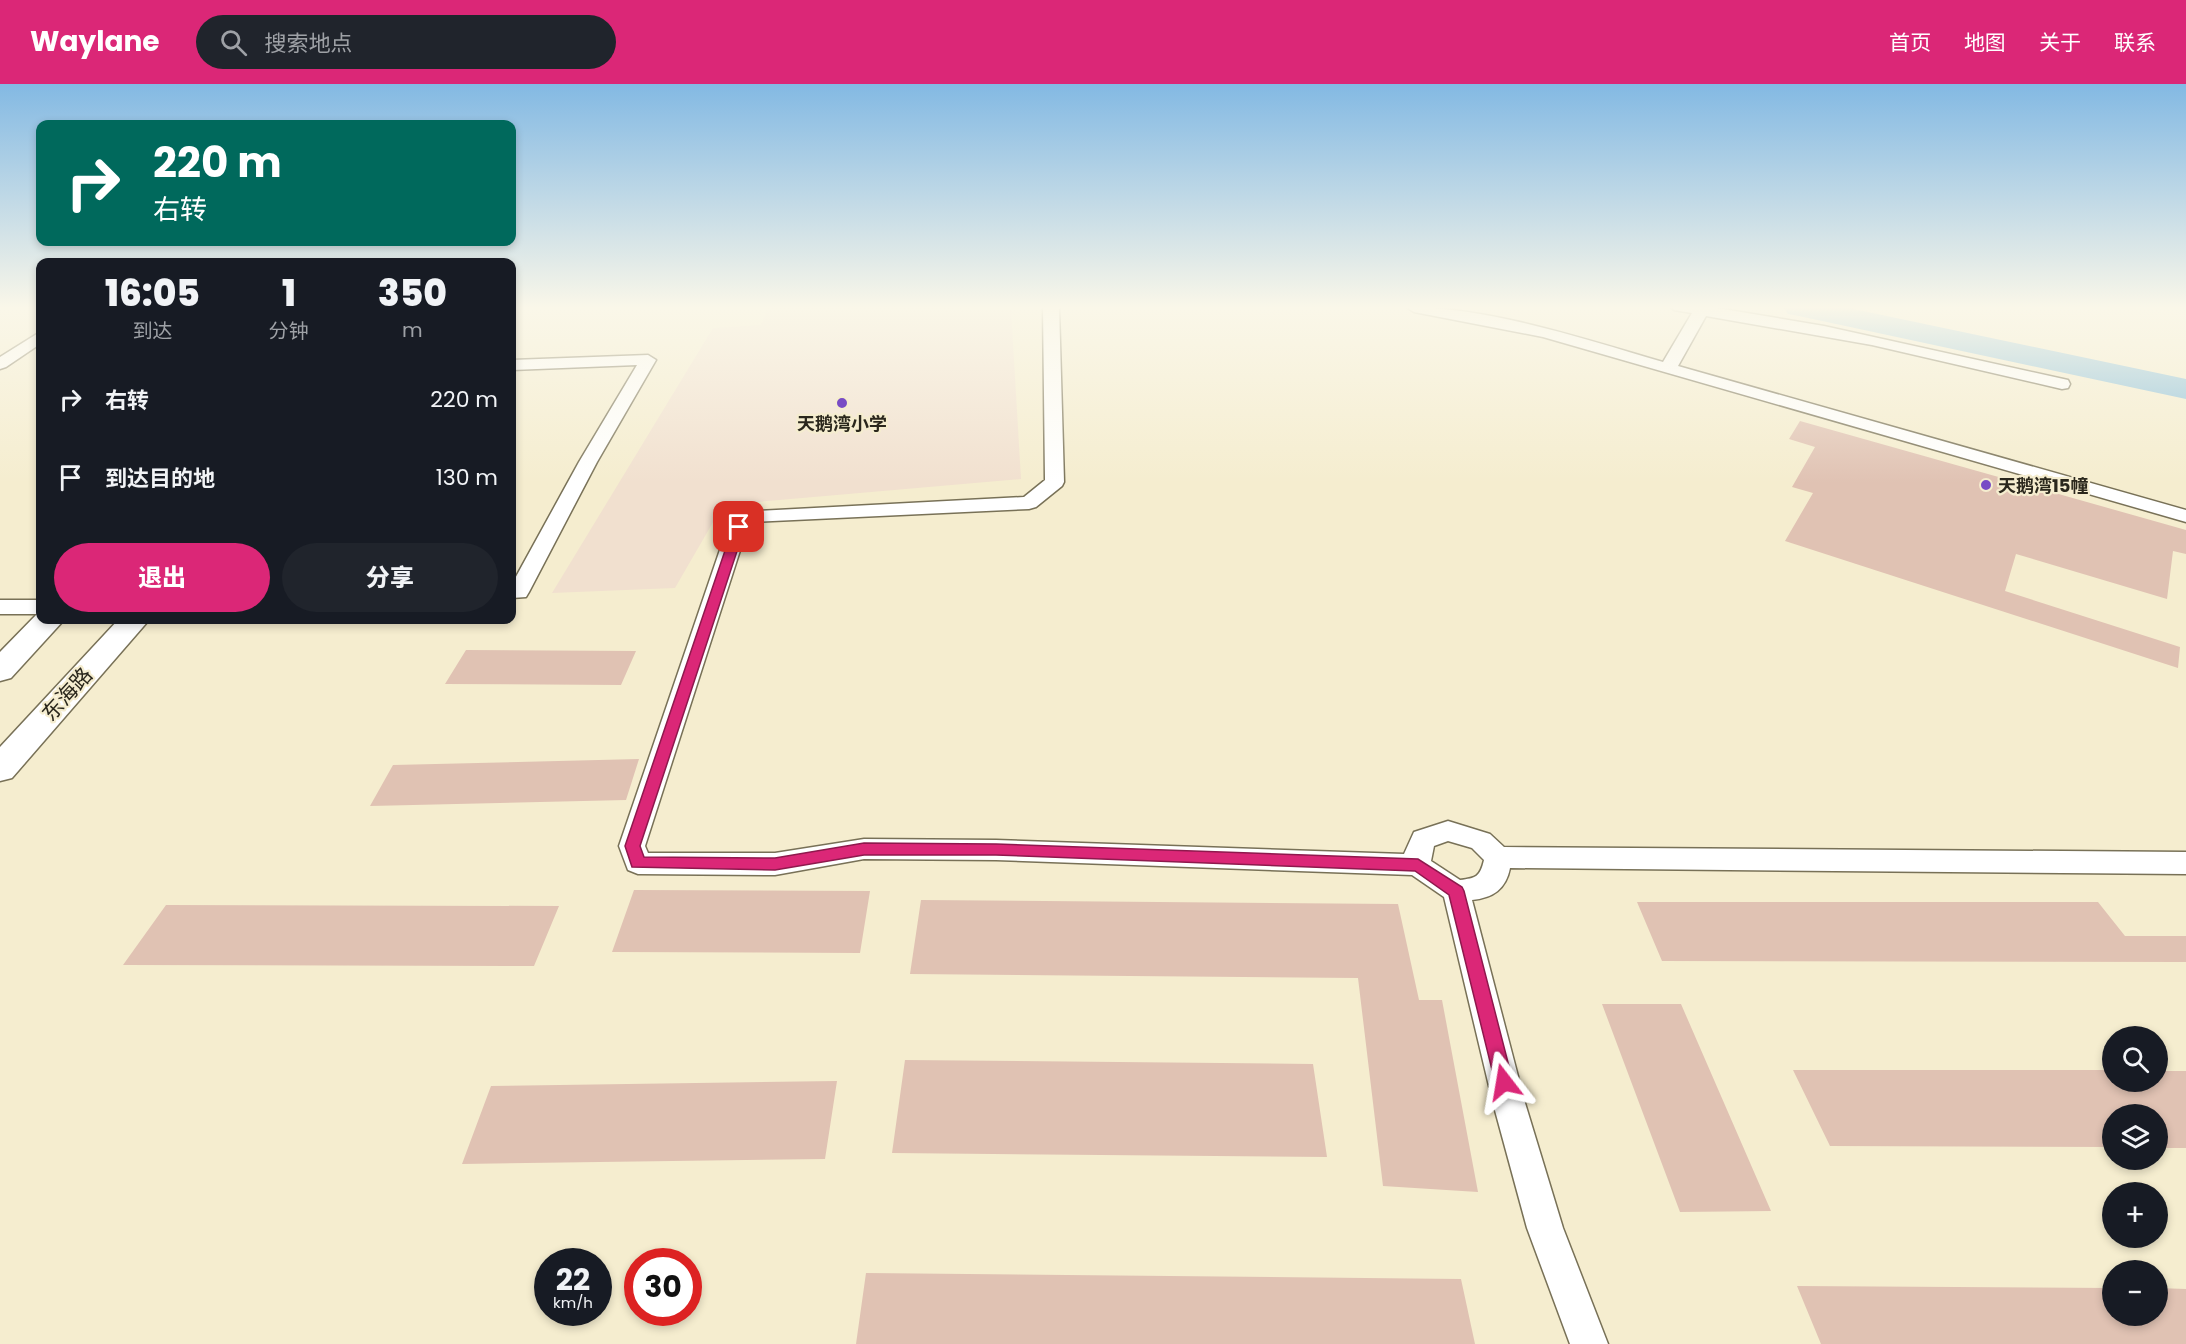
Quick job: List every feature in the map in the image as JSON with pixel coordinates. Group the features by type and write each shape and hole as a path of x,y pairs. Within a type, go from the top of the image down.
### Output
{"main road":[{"path":"0,670 45,624"},
{"name":"东海路","path":"0,769 130,624"}],"street":[{"path":"516,592 645,366"},
{"path":"1052,366 1055,482 1029,503 744,516 734,538 632,846 638,863 775,864 875,849 996,850 1418,865 1456,891 1484,888 1494,878 1498,857"},
{"path":"1660,366 2186,516"},
{"path":"1987,366 2062,384"},
{"path":"0,607 36,607"},
{"path":"1418,865 1417,854 1423,839 1448,831 1481,841 1498,857 2186,863"},
{"path":"1456,891 1509,1103 1542,1216 1589,1344"}],"shaded area":[{"name":"天鹅湾小学","path":"690,366 1014,366 1021,479 723,505 675,588 552,593"}],"building":[{"path":"1800,421 2186,530 2186,554 2173,551 2167,599 2016,554 2005,591 2180,647 2178,668 1785,541 1813,493 1792,487 1815,447 1789,439"},
{"path":"466,650 636,651 621,685 445,684"},
{"path":"639,759 626,800 370,806 393,765"},
{"path":"634,890 870,891 860,953 612,952"},
{"path":"921,900 1398,904 1419,1000 1442,1000 1478,1192 1383,1186 1358,978 910,974"},
{"path":"1637,902 2098,902 2125,936 2186,936 2186,962 1662,961"},
{"path":"166,905 559,906 534,966 123,965"},
{"path":"1602,1004 1681,1004 1771,1211 1680,1212"},
{"path":"905,1060 1313,1064 1327,1157 892,1153"},
{"path":"1793,1070 2102,1070 2102,1092 2168,1092 2168,1071 2186,1071 2186,1148 2168,1148 2168,1104 2102,1104 2102,1147 1830,1146"},
{"path":"837,1081 825,1159 462,1164 491,1086"},
{"path":"866,1273 1461,1279 1475,1344 856,1344"},
{"path":"1797,1286 2102,1288 2102,1326 2168,1326 2168,1288 2186,1289 2186,1344 1821,1344"}],"waterway":[{"path":"2077,366 2186,389"}],"place":[{"name":"天鹅湾小学","path":"842,403"},
{"name":"天鹅湾15幢","path":"1986,485"}],"route":[{"path":"739,527 632,846 638,863 775,864 864,849 996,850 1418,865 1432,877 1456,891 1504,1082"}]}
